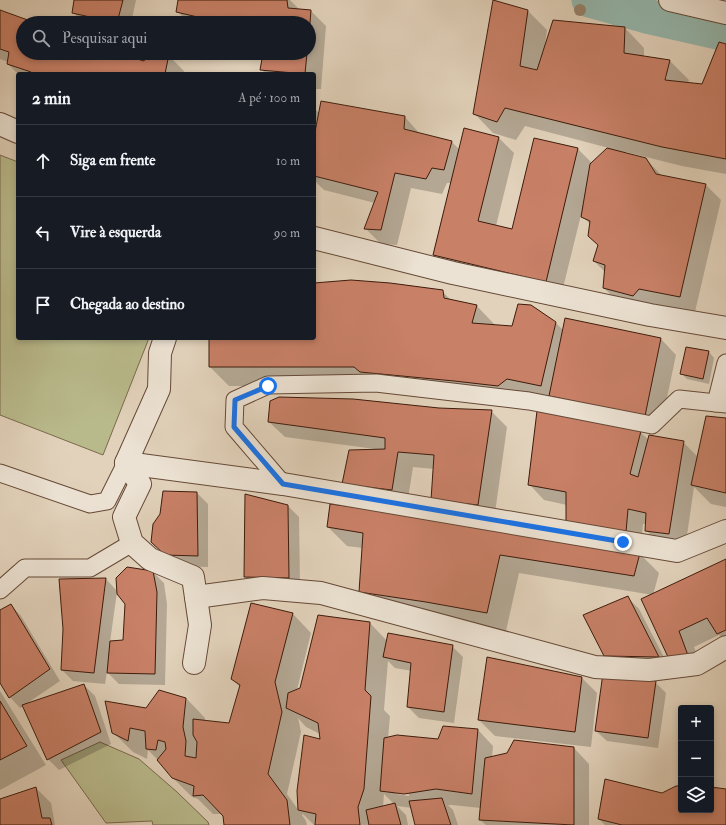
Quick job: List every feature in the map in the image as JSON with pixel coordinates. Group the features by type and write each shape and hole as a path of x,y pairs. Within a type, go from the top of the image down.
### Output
{"street":[{"path":"670,0 726,13"},
{"path":"0,124 16,131"},
{"path":"316,238 476,278 650,315 726,328"},
{"path":"126,463 159,389 160,353 164,340"},
{"path":"126,463 283,484 677,551 726,531"},
{"path":"126,463 140,484 124,517 132,543 150,559 193,577 200,625 194,663"},
{"path":"196,597 263,588 321,593 595,667 649,670 697,664 726,647"}],"lane":[{"path":"283,484 234,427 235,400 268,386 376,383 530,401 652,424 679,399 721,403 726,363"},
{"path":"0,473 90,504 107,501 126,463"},
{"path":"0,590 25,568 90,568 132,543"}],"green space":[{"path":"0,155 16,161 16,340 148,340 103,455 0,415"},
{"path":"100,742 139,759 177,792 208,822 209,825 153,825 152,821 106,823 61,760"}],"building":[{"path":"74,0 123,0 119,16 86,16 72,13"},
{"path":"178,0 287,0 288,8 311,10 311,16 193,16 176,12"},
{"path":"493,0 528,10 520,66 537,70 553,20 625,27 624,53 670,60 665,80 702,84 719,42 726,44 726,159 662,147 505,108 497,122 473,114"},
{"path":"0,10 17,16 16,60 168,60 165,72 31,72 7,64 9,52 0,49"},
{"path":"262,60 306,60 305,72 260,70"},
{"path":"321,101 405,116 404,129 452,141 444,170 432,168 426,179 395,173 381,230 364,229 378,192 316,176 316,127"},
{"path":"464,128 499,137 478,221 512,229 534,138 578,148 546,282 433,255"},
{"path":"607,148 646,158 656,174 706,184 680,297 639,289 633,296 603,288 605,265 593,261 598,245 588,236 590,221 581,217 590,164"},
{"path":"351,280 390,283 443,290 444,298 477,305 472,323 512,326 518,304 531,305 556,322 541,386 507,379 498,386 360,372 354,367 209,367 209,340 316,340 316,283"},
{"path":"565,318 661,338 645,416 549,396"},
{"path":"686,347 709,351 703,379 680,374"},
{"path":"279,397 353,399 439,408 492,410 478,505 431,500 434,455 398,452 392,490 342,484 349,450 385,449 385,438 268,422 270,401"},
{"path":"537,411 641,431 630,474 638,477 649,435 684,441 669,534 645,531 646,513 628,509 626,532 566,525 566,492 528,485"},
{"path":"706,416 726,418 726,493 691,485"},
{"path":"163,491 197,492 198,556 165,555 151,542 153,524 160,514"},
{"path":"245,494 288,505 289,578 244,577"},
{"path":"330,504 497,525 640,553 634,576 500,555 487,613 359,592 363,533 327,527"},
{"path":"726,559 726,630 717,634 707,618 679,631 689,658 668,657 641,599"},
{"path":"127,567 153,571 157,592 155,674 107,673 110,641 123,640 125,604 117,594 116,578"},
{"path":"106,578 94,673 61,670 63,629 59,579"},
{"path":"628,596 659,657 604,656 583,615"},
{"path":"251,603 293,613 275,682 282,712 268,774 287,800 290,825 224,825 223,816 203,795 193,796 194,786 172,778 157,760 166,749 165,742 158,740 156,750 146,749 145,731 130,728 128,741 112,733 105,701 146,708 159,690 186,698 183,727 186,741 185,756 196,758 197,742 193,735 193,719 229,723 240,685 231,679"},
{"path":"11,604 50,669 9,698 0,683 0,610"},
{"path":"318,615 370,622 365,690 371,696 364,789 358,807 360,825 315,825 316,814 298,810 297,791 304,735 320,739 318,723 286,708 288,693 300,688"},
{"path":"388,633 453,645 444,712 407,707 411,663 383,657"},
{"path":"487,657 582,677 575,732 478,720"},
{"path":"603,673 656,681 648,738 595,731"},
{"path":"84,684 101,732 47,760 22,705"},
{"path":"0,701 27,746 0,760"},
{"path":"443,726 478,729 472,794 436,789 404,794 380,791 384,738 397,735 438,739"},
{"path":"514,740 574,747 574,825 479,820 485,758 507,753"},
{"path":"605,779 662,793 678,786 678,813 714,813 714,787 726,789 726,825 622,825 598,819"},
{"path":"36,787 42,818 50,818 52,825 0,825 0,799"},
{"path":"442,798 451,825 415,825 409,801"},
{"path":"395,803 401,825 369,825 366,810"}],"waterway":[{"path":"589,0 639,14"},
{"path":"646,16 726,34"}],"route":[{"path":"268,386 235,400 234,427 283,484 623,542"}]}
